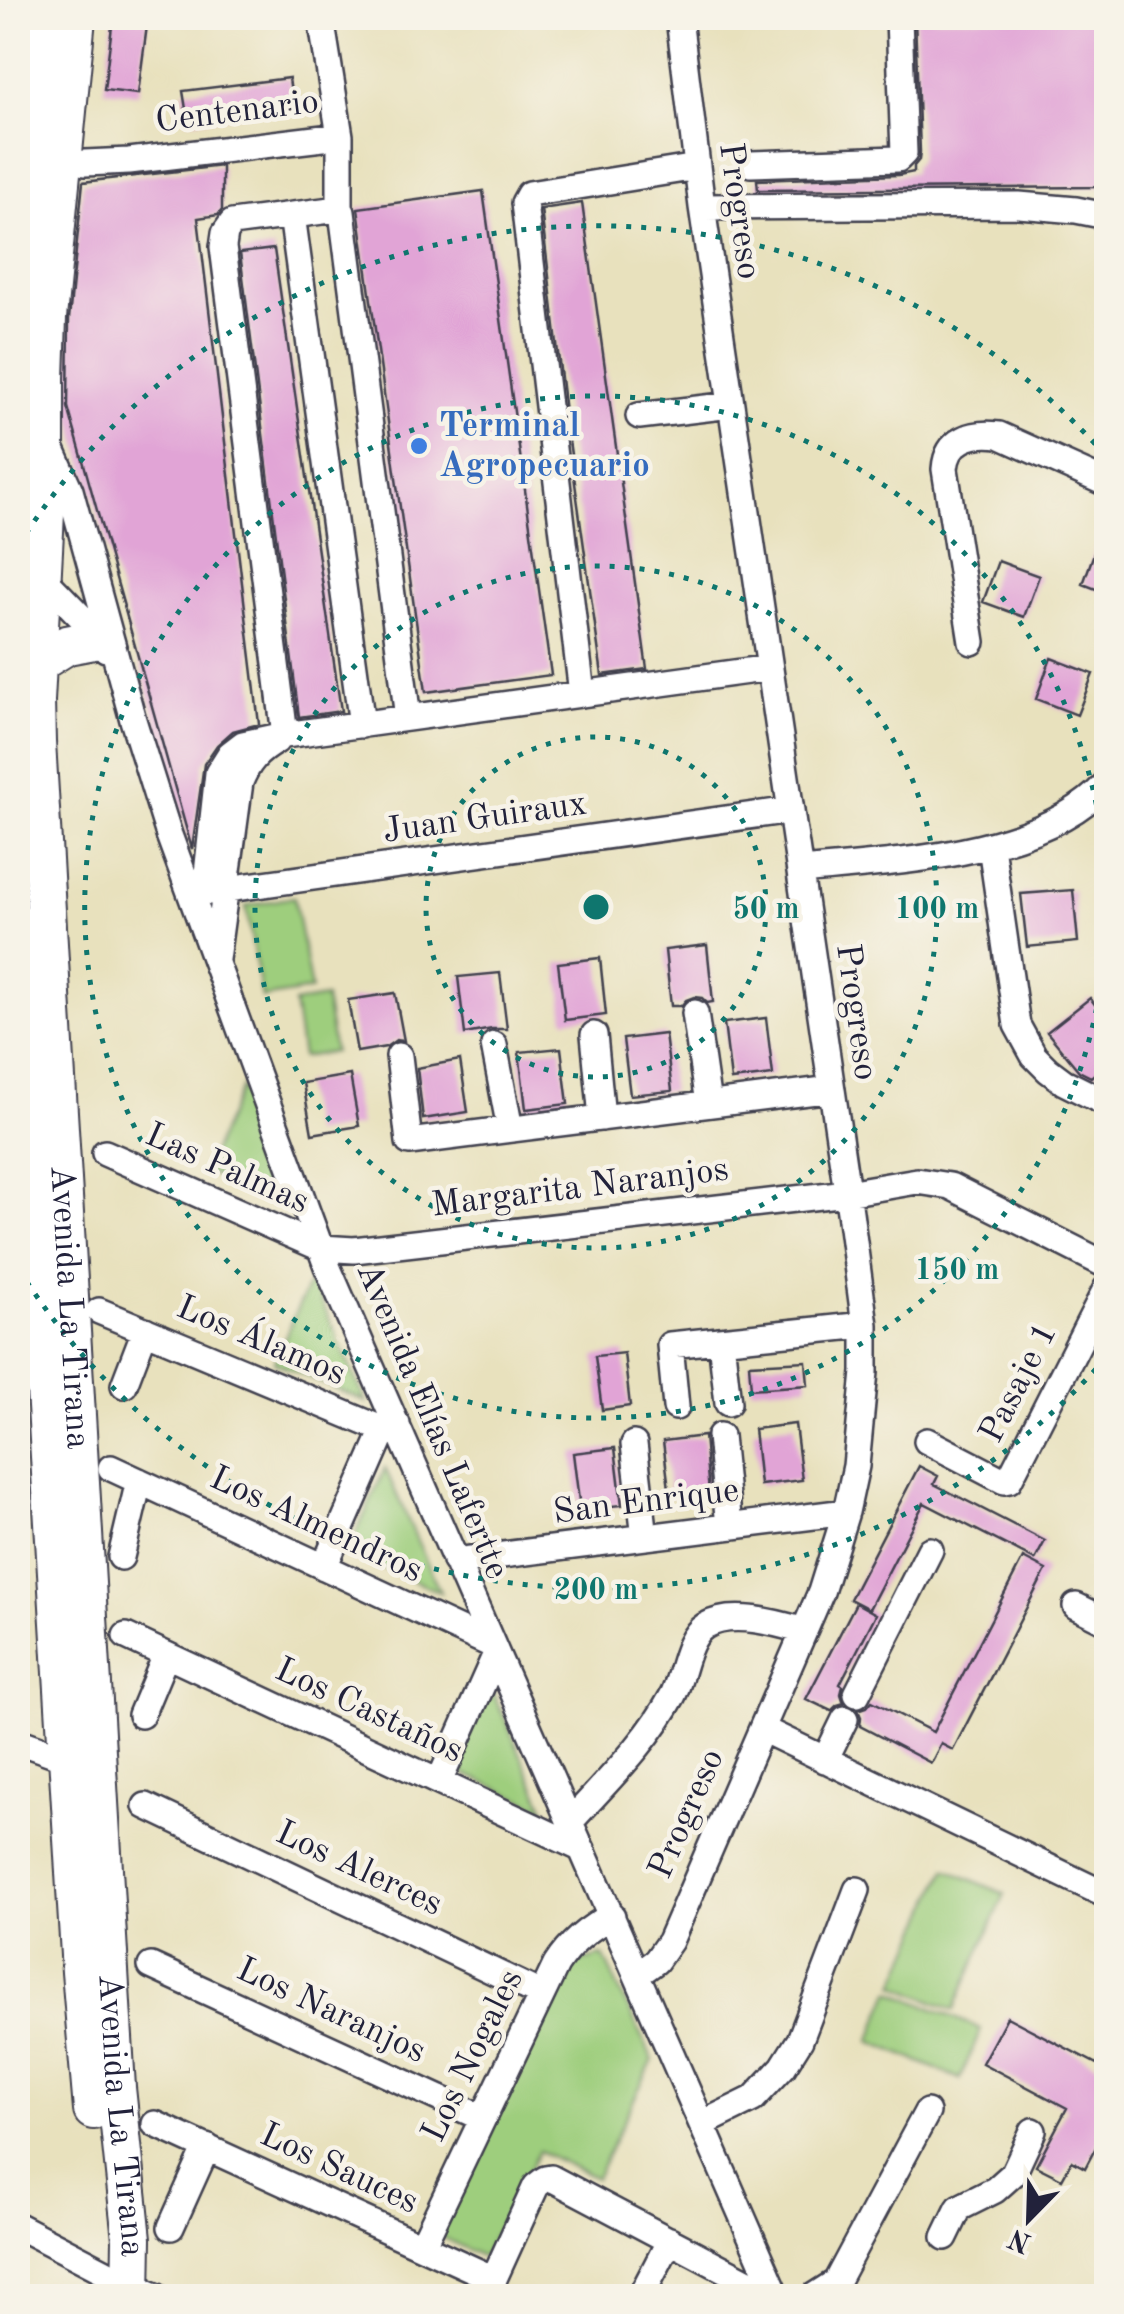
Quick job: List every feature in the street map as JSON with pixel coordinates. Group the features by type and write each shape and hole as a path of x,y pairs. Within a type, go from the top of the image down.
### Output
{"highway":[{"path":"18,303 48,18"},
{"name":"Avenida La Tirana","path":"76,18 44,378 32,426 30,565 38,663 27,921 82,1758 132,2239 126,2290"},
{"path":"38,663 68,645 109,652"}],"street":[{"name":"Centenario","path":"86,163 340,136 321,18"},
{"name":"Progreso","path":"638,1974 656,1962 670,1941 826,1579 856,1466 865,1325 702,207 678,18"},
{"path":"751,164 898,160 904,154 899,18"},
{"path":"340,136 340,210 408,718"},
{"path":"582,694 524,203 529,194 697,166"},
{"path":"702,207 1019,205 1106,214"},
{"path":"286,735 223,247 225,233 232,223 340,210"},
{"path":"292,216 362,724"},
{"path":"639,416 732,405"},
{"name":"Avenida Elías Lafertte","path":"32,426 70,490 109,652 150,775 207,892 216,964 390,1427 455,1561 638,1974 775,2296"},
{"path":"972,642 945,470 950,449 962,438 1000,435 1106,483"},
{"name":"Avenida Elías Lafertte","path":"30,565 109,652"},
{"path":"216,964 207,892 240,782 248,762 286,735 770,668"},
{"path":"800,871 991,846 1063,818 1100,791"},
{"name":"Juan Guiraux","path":"207,892 790,810"},
{"path":"991,846 1017,1025 1034,1056 1048,1070 1106,1104"},
{"path":"695,1013 708,1104"},
{"path":"594,1035 602,1118"},
{"path":"494,1045 510,1129"},
{"path":"399,1056 409,1142 832,1089"},
{"name":"Las Palmas","path":"105,1153 321,1248"},
{"name":"Margarita Naranjos","path":"321,1248 354,1250 847,1193 917,1181 950,1186 1106,1264"},
{"name":"Pasaje 1","path":"927,1440 1004,1481 1009,1480 1106,1289"},
{"name":"Los Álamos","path":"99,1311 390,1427"},
{"path":"676,1408 670,1346 865,1325"},
{"path":"124,1385 145,1330"},
{"path":"721,1340 728,1403"},
{"path":"324,1568 390,1427"},
{"path":"720,1436 729,1526"},
{"path":"634,1444 645,1537"},
{"name":"Los Almendros","path":"111,1468 493,1650"},
{"path":"121,1557 139,1481"},
{"name":"San Enrique","path":"455,1561 846,1512"},
{"path":"857,1694 930,1550"},
{"path":"1076,1606 1106,1621"},
{"path":"570,1822 656,1721 679,1682 700,1629 722,1620 747,1619 804,1632"},
{"name":"Los Castaños","path":"126,1636 582,1849"},
{"path":"438,1782 493,1650"},
{"path":"141,1715 166,1655"},
{"path":"825,1760 845,1719"},
{"path":"762,1729 1106,1895"},
{"path":"18,1741 82,1758"},
{"name":"Los Alerces","path":"146,1806 542,1994"},
{"path":"702,2124 753,2099 783,2067 800,2040 857,1890"},
{"name":"Los Nogales","path":"422,2246 564,1953 586,1931 612,1916"},
{"name":"Los Naranjos","path":"152,1966 482,2118"},
{"path":"814,2296 836,2282 928,2112"},
{"name":"Los Sauces","path":"155,2124 422,2246 490,2288"},
{"path":"945,2236 959,2208 995,2190 1012,2174 1033,2131"},
{"path":"171,2227 206,2147"},
{"path":"490,2288 536,2186 544,2179 558,2180 775,2296"},
{"path":"18,2226 126,2290"},
{"path":"641,2296 670,2240"}],"path":[{"path":"1100,791 1106,885"}],"green space":[{"path":"294,897 311,990 262,998 246,906"},
{"path":"325,998 334,1052 302,1057 294,1003"},
{"path":"241,1087 296,1211 204,1171"},
{"path":"311,1278 366,1402 274,1362"},
{"path":"385,1468 440,1592 348,1552"},
{"path":"490,1686 545,1809 453,1769"},
{"path":"946,1869 1005,1894 954,2010 895,1985"},
{"path":"603,1956 653,2060 596,2178 539,2151 483,2257 438,2235 572,1963"},
{"path":"891,1991 981,2029 960,2079 870,2041"}],"building":[{"path":"113,18 148,18 138,94 104,90"},
{"path":"915,18 1106,18 1106,177 1102,187 758,190 757,180 914,172 920,152"},
{"path":"289,78 293,108 188,121 183,91"},
{"path":"222,166 222,210 218,215 198,218 259,724 233,731 204,764 192,849 68,407 69,319 83,182"},
{"path":"483,191 551,675 426,692 358,208"},
{"path":"582,203 647,669 602,675 541,209"},
{"path":"274,249 341,711 299,717 240,253"},
{"path":"1106,525 1106,593 1083,584"},
{"path":"998,561 1039,576 1024,617 983,602"},
{"path":"1051,658 1093,674 1077,715 1036,699"},
{"path":"1073,890 1078,942 1027,947 1021,894"},
{"path":"707,945 713,1002 694,997 681,1006 671,1006 665,950"},
{"path":"600,958 606,1015 565,1020 558,963"},
{"path":"500,973 507,1029 465,1034 458,977"},
{"path":"395,993 404,1041 357,1052 348,1000"},
{"path":"1090,998 1106,1019 1106,1064 1091,1077 1079,1071 1047,1032"},
{"path":"766,1018 773,1075 731,1080 724,1023"},
{"path":"665,1034 672,1091 630,1095 623,1039"},
{"path":"561,1048 568,1104 526,1109 519,1052"},
{"path":"460,1060 468,1112 423,1119 417,1068"},
{"path":"350,1075 359,1126 312,1134 303,1083"},
{"path":"624,1353 630,1406 602,1410 595,1356"},
{"path":"806,1361 808,1385 751,1389 749,1364"},
{"path":"795,1424 802,1480 760,1485 754,1429"},
{"path":"704,1436 709,1493 670,1497 663,1441"},
{"path":"615,1448 622,1505 580,1509 573,1453"},
{"path":"919,1466 938,1476 934,1484 1045,1541 1035,1560 924,1503 869,1609 850,1599"},
{"path":"1023,1558 1046,1570 953,1750 941,1744 931,1763 860,1726 858,1710 872,1701 933,1732"},
{"path":"856,1603 876,1614 840,1684 844,1703 831,1711 806,1699"},
{"path":"1007,2017 1106,2069 1106,2128 1085,2168 1072,2161 1062,2179 1036,2166 1067,2108 982,2063"}],"place":[{"name":"Terminal Agropecuario","path":"419,446"}]}
